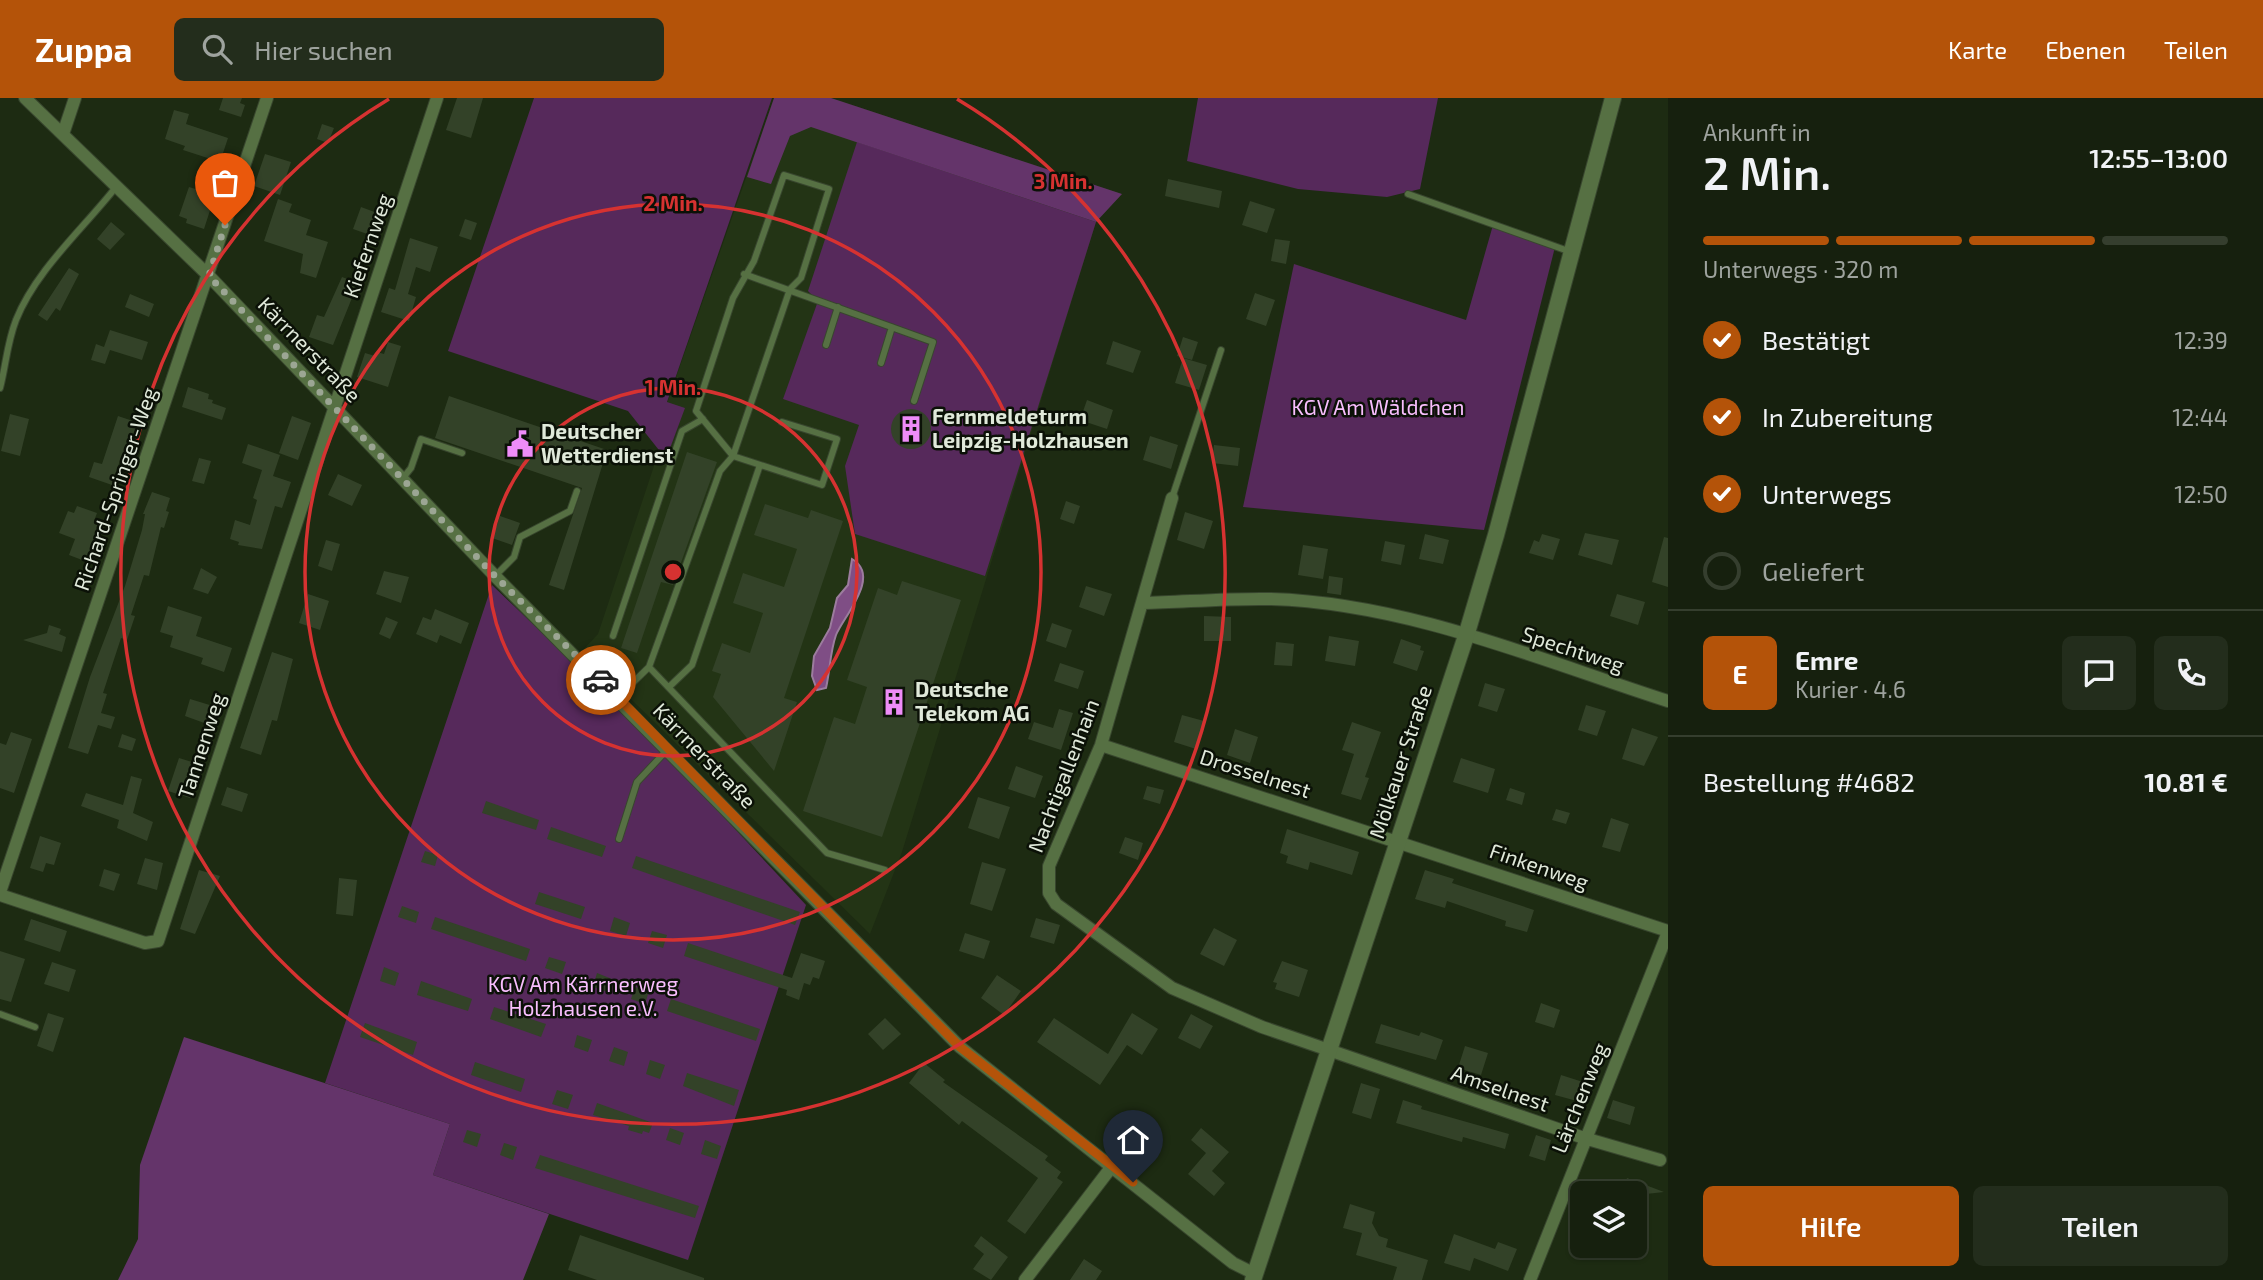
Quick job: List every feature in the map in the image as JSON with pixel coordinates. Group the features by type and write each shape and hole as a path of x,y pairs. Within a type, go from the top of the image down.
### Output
{"street":[{"name":"Kärrnerstraße","path":"25,98 209,276 495,576 618,697 960,1047 1114,1166 1233,1263 1254,1277 1271,1280"},
{"path":"63,134 75,98"},
{"name":"Richard-Springer-Weg","path":"0,894 267,98"},
{"name":"Kiefernweg","path":"334,406 437,98"},
{"name":"Mölkauer Straße","path":"1254,1277 1466,636 1613,98"},
{"name":"Tannenweg","path":"0,894 145,943 158,940 334,406"},
{"name":"Nachtigallenhain","path":"1172,498 1101,745 1049,866 1049,894 1056,904 1172,988 1262,1027 1329,1050"},
{"path":"1143,603 1272,599 1357,609 1466,636"},
{"name":"Spechtweg","path":"1466,636 1668,701"},
{"name":"Drosselnest","path":"1101,745 1398,840"},
{"name":"Finkenweg","path":"1398,840 1668,932"},
{"name":"Lärchenweg","path":"1530,1280 1584,1138 1668,932"},
{"name":"Amselnest","path":"1329,1050 1584,1138 1660,1160"},
{"path":"1025,1280 1114,1166"}],"lane":[{"path":"618,697 649,667 720,471 733,456 790,289 801,278 829,189 784,175 754,261 744,274 696,411 733,456 822,485 837,439 782,422"},
{"path":"0,388 1,372 17,317 37,282 118,186"},
{"path":"1408,194 1571,253"},
{"path":"744,274 933,342 914,401"},
{"path":"826,345 838,307"},
{"path":"881,363 892,327"},
{"path":"1172,498 1221,351"},
{"path":"613,636 682,431 703,419"},
{"path":"402,478 411,468 421,439 462,453"},
{"path":"669,687 692,665 760,465"},
{"path":"495,576 514,557 520,537 570,511 577,491"},
{"path":"649,667 827,853 885,870"},
{"path":"619,839 638,782 667,750"},
{"path":"0,1014 35,1027"}],"shaded area":[{"name":"Deutsche Telekom AG","path":"774,98 831,98 1122,194 1096,222 902,852 870,934 582,651 598,634 659,451 667,403"},
{"path":"774,98 831,98 1122,194 1096,222 811,127 790,136 771,184 747,177"},
{"path":"852,559 860,566 862,586 836,635 826,688 817,690 812,676 814,656 830,628 837,598 848,585"},
{"path":"184,1037 450,1124 433,1175 549,1214 523,1280 118,1280 138,1239 140,1165"}],"green space":[{"path":"534,98 772,98 667,402 685,408 666,459 628,411 448,351"},
{"path":"1198,98 1438,98 1420,189 1387,197 1298,189 1187,161"},
{"path":"857,142 1096,222 985,576 855,534 845,466 859,425 783,399 818,301 808,291"},
{"name":"KGV Am Wäldchen","path":"1493,225 1555,247 1484,530 1243,507 1294,264 1466,320"},
{"name":"KGV Am Kärrnerweg Holzhausen e.V.","path":"492,585 585,674 587,671 806,905 688,1260 433,1175 450,1124 325,1083"}],"building":[{"path":"223,98 242,98 240,103 245,105 241,117 219,110"},
{"path":"457,98 483,98 471,138 446,130"},
{"path":"174,110 189,114 186,124 228,138 220,162 183,150 185,146 165,139"},
{"path":"322,124 334,128 328,143 317,139"},
{"path":"265,154 291,162 280,195 254,186"},
{"path":"1168,179 1222,191 1219,208 1165,196"},
{"path":"189,187 215,195 204,229 186,223 187,219 179,216"},
{"path":"278,199 292,204 289,212 311,220 306,235 328,242 316,278 300,273 303,254 264,241"},
{"path":"1250,201 1275,209 1267,233 1242,225"},
{"path":"361,207 380,214 373,236 353,229"},
{"path":"465,219 477,223 471,240 459,236"},
{"path":"111,222 125,234 110,250 97,239"},
{"path":"410,238 438,247 430,272 416,267 408,294 416,297 409,321 381,312 389,288 395,290"},
{"path":"1275,239 1290,241 1286,264 1271,261"},
{"path":"69,268 79,274 60,311 56,308 47,321 38,315"},
{"path":"342,277 358,283 333,345 309,337 317,315 324,317"},
{"path":"1255,293 1275,300 1266,326 1246,319"},
{"path":"130,294 154,304 149,317 125,307"},
{"path":"110,330 148,342 142,360 110,350 105,364 91,360 96,344 104,347"},
{"path":"1183,337 1198,342 1192,360 1177,356"},
{"path":"1113,341 1141,351 1133,373 1106,364"},
{"path":"388,342 401,346 388,387 357,377 365,353 375,356 377,352 384,354"},
{"path":"1183,358 1207,365 1199,390 1175,383"},
{"path":"188,387 209,394 208,399 213,400 212,403 226,408 222,420 182,407"},
{"name":"Deutscher Wetterdienst","path":"449,396 607,450 564,590 549,585 582,488 435,438"},
{"path":"1087,400 1113,410 1107,429 1080,420"},
{"path":"911,409 925,415 931,429 925,443 911,449 897,443 891,429 897,415"},
{"path":"10,414 29,419 20,456 1,451"},
{"path":"118,416 139,423 126,456 122,454 112,485 89,477 94,462 102,464"},
{"path":"292,416 311,423 298,460 279,453"},
{"path":"1150,436 1178,445 1171,469 1143,460"},
{"path":"248,444 280,455 273,476 291,482 282,508 275,506 262,549 238,545 239,542 230,539 235,520 250,525 257,500 253,498 262,470 242,463"},
{"path":"1214,445 1240,448 1238,466 1212,463"},
{"path":"687,452 717,462 673,585 661,582 637,653 621,648"},
{"path":"199,458 211,461 204,484 192,481"},
{"path":"338,474 362,485 352,506 328,495"},
{"path":"152,492 170,498 166,511 169,512 164,528 161,527 149,576 144,575 131,615 135,616 127,640 121,638 103,693 107,694 101,713 115,717 111,729 98,725 88,754 68,748 90,677 125,586 142,530 143,514"},
{"path":"1066,501 1080,506 1074,524 1060,519"},
{"path":"765,504 808,518 811,510 843,521 784,698 797,702 774,771 713,697 721,674 712,671 722,643 750,653 763,613 733,603 743,573 784,587 797,549 754,535"},
{"path":"77,506 97,513 94,521 105,525 90,563 69,555 75,539 59,533 68,511 74,513"},
{"path":"1185,512 1213,521 1204,549 1177,540"},
{"path":"500,516 520,523 512,545 492,538"},
{"path":"1585,533 1619,540 1612,565 1578,555"},
{"path":"1425,534 1449,540 1443,564 1419,559"},
{"path":"1542,534 1560,539 1553,560 1529,553 1534,540 1539,542"},
{"path":"1664,537 1668,538 1668,587 1652,582"},
{"path":"326,540 340,544 332,571 318,566"},
{"path":"1385,541 1405,545 1401,565 1381,561"},
{"path":"1303,545 1328,549 1323,579 1298,575"},
{"path":"201,568 217,577 208,594 193,589"},
{"path":"384,571 409,577 401,603 376,594"},
{"path":"1329,576 1343,578 1341,595 1327,593"},
{"name":"Deutsche Telekom AG","path":"902,581 961,600 882,837 803,811 834,717 855,724 867,687 847,680 878,588 897,595"},
{"path":"1086,586 1112,594 1104,616 1079,607"},
{"path":"308,594 329,601 320,630 299,623"},
{"path":"1617,594 1645,602 1638,625 1610,616"},
{"path":"168,606 202,617 196,636 232,648 224,672 201,664 203,658 170,647 173,636 160,632"},
{"path":"435,609 469,623 461,644 440,635 437,643 416,634 423,617 431,620"},
{"path":"1204,616 1231,617 1231,641 1204,641"},
{"path":"386,617 398,622 390,639 379,634"},
{"path":"1052,623 1072,630 1066,648 1046,641"},
{"path":"49,625 61,629 59,634 66,637 62,652 23,640 47,633"},
{"path":"1329,636 1359,641 1355,666 1325,661"},
{"path":"1401,639 1421,646 1420,650 1424,651 1417,671 1393,663"},
{"path":"1276,642 1294,644 1292,666 1274,665"},
{"path":"272,652 293,659 277,721 272,720 261,755 240,748"},
{"path":"1060,663 1084,671 1078,689 1054,681"},
{"path":"1485,683 1505,689 1497,712 1478,706"},
{"path":"190,699 213,706 207,724 185,716"},
{"path":"1586,705 1606,711 1597,736 1578,730"},
{"path":"1059,709 1073,713 1061,750 1028,739 1034,722 1053,728"},
{"path":"1182,715 1204,721 1196,749 1174,742"},
{"path":"1352,722 1381,732 1365,777 1369,778 1361,800 1341,794 1354,754 1342,750"},
{"path":"1632,728 1658,737 1644,766 1622,759"},
{"path":"1235,729 1258,737 1250,763 1227,755"},
{"path":"11,732 32,739 14,793 0,788 0,743 6,745"},
{"path":"122,734 136,739 132,751 118,747"},
{"path":"179,758 192,762 189,772 198,775 190,798 168,791"},
{"path":"1461,758 1495,769 1488,793 1453,782"},
{"path":"1016,766 1043,776 1035,798 1008,789"},
{"path":"131,776 142,779 133,813 153,822 147,841 117,828 119,820 81,806 86,793 123,805"},
{"path":"1147,786 1164,790 1160,804 1143,799"},
{"path":"227,787 248,794 242,812 221,805"},
{"path":"1510,788 1525,793 1522,805 1506,800"},
{"path":"978,797 1010,807 999,839 968,828"},
{"path":"486,801 539,820 536,830 482,813"},
{"path":"1556,809 1570,813 1566,824 1552,820"},
{"path":"1611,818 1629,824 1620,852 1602,847"},
{"path":"551,827 606,846 602,857 547,839"},
{"path":"1287,829 1359,852 1352,875 1310,862 1308,870 1286,863 1288,856 1280,853"},
{"path":"40,836 61,843 54,865 46,863 43,872 30,868"},
{"path":"1125,837 1143,843 1138,860 1119,853"},
{"path":"425,851 438,855 435,866 421,862"},
{"path":"636,856 800,912 795,925 632,868"},
{"path":"145,858 163,863 157,890 137,884"},
{"path":"982,862 1006,869 992,911 970,904"},
{"path":"104,869 120,874 114,891 99,886"},
{"path":"199,870 220,876 195,934 180,929"},
{"path":"1425,870 1454,879 1452,883 1534,910 1527,932 1505,926 1506,921 1447,901 1445,908 1415,899"},
{"path":"339,878 357,880 353,916 336,914"},
{"path":"539,892 585,907 581,919 535,904"},
{"path":"402,906 419,912 416,923 398,917"},
{"path":"435,917 530,949 526,961 431,929"},
{"path":"614,917 630,923 626,936 610,931"},
{"path":"1036,918 1060,925 1054,944 1030,937"},
{"path":"31,919 67,931 60,952 24,940"},
{"path":"1214,928 1237,940 1224,966 1200,954"},
{"path":"652,931 667,935 663,948 648,943"},
{"path":"965,933 990,941 984,959 959,951"},
{"path":"688,943 792,978 801,953 825,961 819,979 813,977 810,985 804,983 799,1000 786,995 787,990 684,956"},
{"path":"0,951 25,959 11,1002 0,999"},
{"path":"549,957 566,962 562,974 545,968"},
{"path":"1282,961 1308,970 1299,997 1275,989 1277,983 1273,982"},
{"path":"52,962 76,970 69,992 44,984"},
{"path":"384,967 399,973 395,986 380,981"},
{"path":"597,973 612,979 608,992 593,987"},
{"path":"997,975 1021,991 1004,1015 981,998"},
{"path":"421,981 472,999 468,1011 417,995"},
{"path":"635,987 649,991 645,1004 631,999"},
{"path":"671,999 760,1029 756,1041 667,1011"},
{"path":"1541,1003 1560,1010 1554,1028 1535,1022"},
{"path":"494,1007 546,1024 541,1037 490,1019"},
{"path":"48,1013 64,1018 53,1052 37,1046"},
{"path":"1132,1013 1158,1029 1142,1055 1127,1045 1100,1085 1037,1042 1054,1018 1108,1054"},
{"path":"1191,1014 1213,1026 1200,1049 1178,1038"},
{"path":"885,1018 901,1034 883,1050 868,1034"},
{"path":"365,1023 417,1042 413,1055 360,1037"},
{"path":"1381,1024 1419,1036 1421,1032 1443,1040 1436,1060 1375,1043"},
{"path":"577,1035 592,1040 588,1052 574,1047"},
{"path":"1465,1046 1488,1053 1481,1075 1458,1068"},
{"path":"614,1047 628,1052 624,1066 609,1061"},
{"path":"650,1060 665,1065 660,1079 646,1074"},
{"path":"475,1062 525,1079 521,1092 471,1075"},
{"path":"924,1063 945,1080 943,1082 1048,1156 1045,1160 1061,1172 1057,1178 1063,1182 1025,1234 1007,1221 1038,1178 962,1121 959,1125 909,1083"},
{"path":"687,1073 739,1090 734,1106 683,1086"},
{"path":"1561,1075 1583,1082 1577,1101 1555,1095"},
{"path":"1361,1083 1380,1089 1371,1119 1352,1113"},
{"path":"557,1090 573,1095 568,1109 552,1104"},
{"path":"1403,1100 1422,1106 1421,1109 1509,1134 1505,1149 1463,1137 1462,1142 1396,1123"},
{"path":"1613,1100 1635,1107 1630,1125 1607,1118"},
{"path":"597,1103 653,1123 649,1133 628,1130 629,1126 593,1115"},
{"path":"670,1128 684,1133 680,1145 666,1140"},
{"path":"1201,1128 1229,1152 1212,1171 1225,1183 1214,1196 1188,1174 1206,1153 1191,1140"},
{"path":"467,1130 481,1134 477,1147 463,1142"},
{"path":"1536,1135 1551,1140 1545,1161 1529,1156"},
{"path":"705,1140 721,1146 717,1159 701,1154"},
{"path":"504,1143 517,1147 513,1160 500,1155"},
{"path":"540,1155 699,1206 695,1218 535,1168"},
{"path":"1647,1186 1664,1192 1647,1194"},
{"path":"1350,1204 1375,1212 1372,1223 1379,1236 1388,1239 1386,1247 1428,1260 1422,1280 1393,1280 1397,1267 1356,1255 1362,1233 1343,1228"},
{"path":"1454,1234 1495,1249 1498,1242 1517,1249 1508,1271 1474,1258 1470,1271 1444,1263"},
{"path":"580,1235 704,1280 597,1280 568,1270"},
{"path":"981,1236 1008,1257 991,1280 973,1269 984,1254 974,1246"},
{"path":"1084,1259 1102,1271 1096,1280 1070,1280"}],"way so far":[{"path":"225,225 209,276 495,576 601,680"}],"place":[{"name":"Fernmeldeturm Leipzig-Holzhausen","path":"911,429"},
{"name":"Deutscher Wetterdienst","path":"520,444"},
{"name":"Deutsche Telekom AG","path":"894,702"}],"route":[{"path":"601,680 960,1047 1133,1182"}]}
